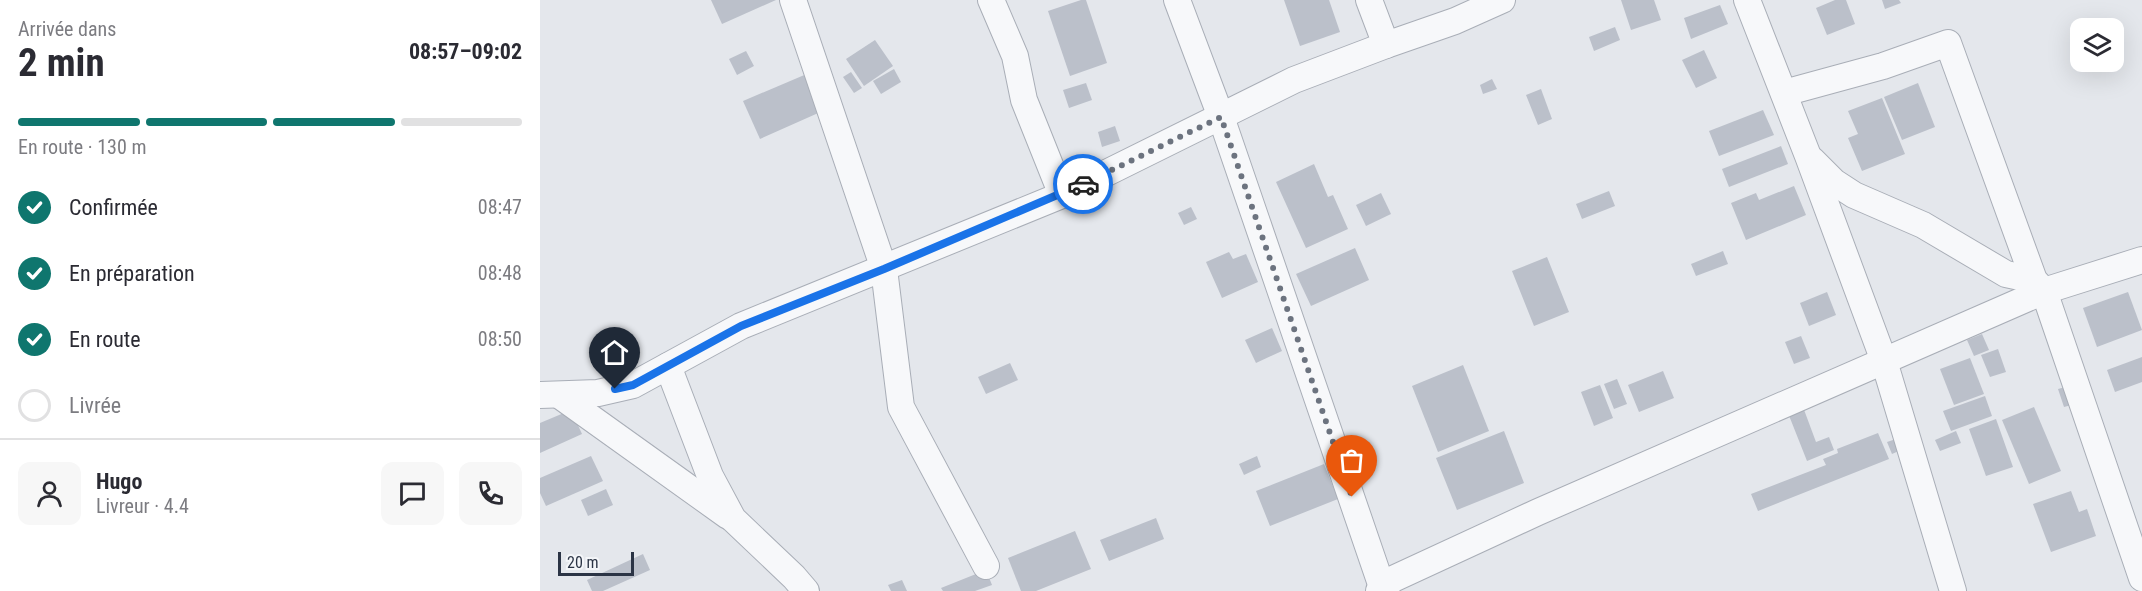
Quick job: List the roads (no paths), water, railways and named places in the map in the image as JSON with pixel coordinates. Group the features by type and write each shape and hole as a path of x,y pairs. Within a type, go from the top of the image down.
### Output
{"street":[{"path":"793,0 884,269 901,407 986,567"},
{"path":"992,0 1014,56 1024,100 1062,195"},
{"path":"1177,0 1221,117 1381,589 1393,579 1538,512 1884,362 2039,286 2142,260"},
{"path":"1369,0 1386,45"},
{"path":"550,395 598,393 633,385 741,326 1062,195 1294,81 1455,21 1502,0"},
{"path":"1747,0 1808,156 1884,362 1953,591"},
{"path":"1784,93 1883,66 1948,42 2039,286 2142,578"},
{"path":"1808,156 1834,182 1854,195 1923,225 2006,274 2039,286"},
{"path":"668,366 710,476 733,519"},
{"path":"550,395 733,519 806,591"}]}
